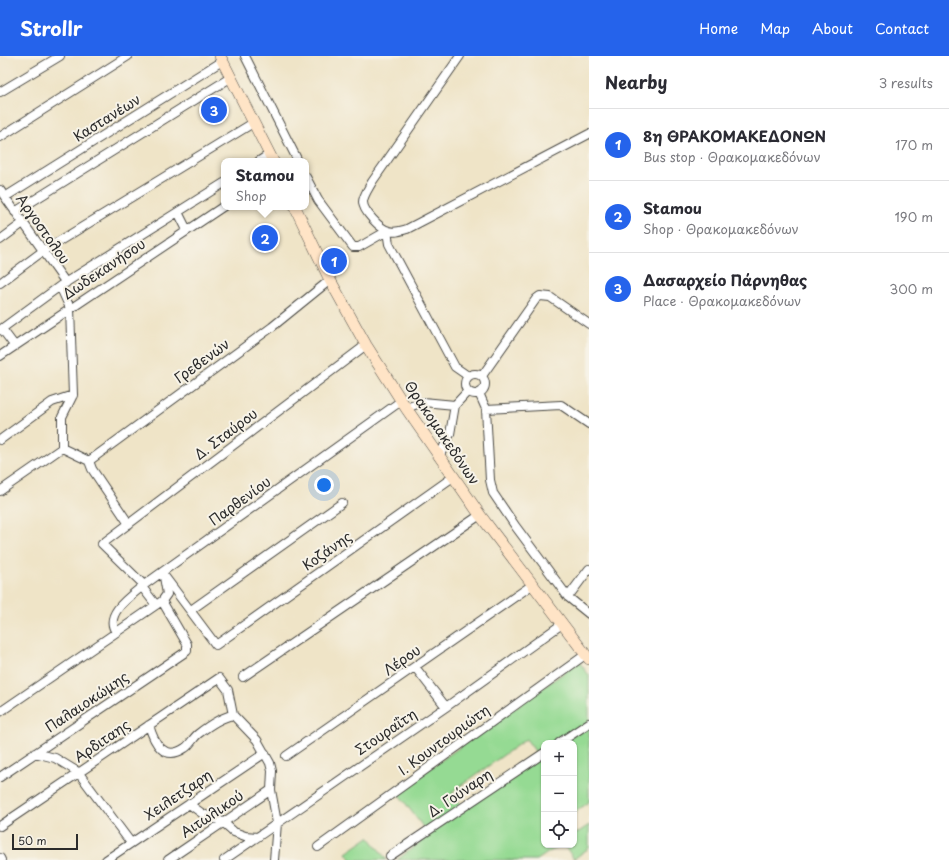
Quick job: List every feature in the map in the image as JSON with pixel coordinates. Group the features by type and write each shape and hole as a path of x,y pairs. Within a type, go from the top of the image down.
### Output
{"main road":[{"path":"221,58 271,158"},
{"name":"Θρακομακεδόνων","path":"296,210 330,280 366,345 404,404 480,515 587,657"}],"street":[{"path":"0,92 59,56"},
{"path":"0,137 128,56"},
{"path":"245,56 296,158"},
{"path":"460,56 372,182 363,200 364,209 387,231 389,244 455,367 468,376"},
{"name":"Καστανέων","path":"2,194 221,58"},
{"path":"15,212 230,78"},
{"path":"0,283 43,251 253,123"},
{"path":"309,183 318,200 353,247 359,247 387,231 398,232 407,229 589,134"},
{"name":"Δωδεκανήσου","path":"1,329 63,285 221,185"},
{"name":"Αργοστολου","path":"2,194 43,251 63,285 70,308"},
{"name":"Δωδεκανήσου","path":"0,356 14,345 221,208"},
{"path":"178,212 187,230"},
{"path":"0,240 23,223"},
{"name":"Γρεβενών","path":"89,460 272,326 330,280"},
{"path":"468,376 465,385 468,391 473,394 479,393 484,385 482,376 536,299 540,296 550,297 589,324"},
{"path":"62,448 62,416 73,395 70,308"},
{"path":"1,329 14,345"},
{"name":"Δ. Σταύρου","path":"143,586 102,544 366,345"},
{"path":"468,376 474,374 482,376"},
{"path":"439,457 450,434 455,405 468,391"},
{"path":"479,393 486,409 490,480 493,493 516,527 568,597 589,614"},
{"path":"0,440 52,402 73,395"},
{"name":"Παρθενίου","path":"116,632 112,627 112,619 117,610 143,586 404,404 423,402 455,405"},
{"path":"486,409 561,405 589,424"},
{"path":"62,448 89,460 92,469 129,524"},
{"path":"0,491 62,448"},
{"name":"Κοζάνης","path":"191,610 216,645 453,477"},
{"path":"162,572 191,610 342,503"},
{"path":"243,677 480,515"},
{"path":"568,597 589,569"},
{"path":"0,712 159,603 167,594 167,587 162,572"},
{"name":"Λέρου","path":"286,756 532,585"},
{"path":"143,586 159,603"},
{"name":"Παλαιοκώμης","path":"0,777 188,648 159,603"},
{"name":"Στουραΐτη","path":"224,860 446,707 562,624"},
{"name":"Ι. Κουντουριώτη","path":"318,847 587,657"},
{"path":"415,667 446,707"},
{"name":"Αρδιταης","path":"0,826 219,678 228,690 233,715"},
{"path":"149,725 154,740 165,752 172,752 186,748 198,734 222,718 233,715 257,740 265,753 272,771 271,790 277,823 274,860"},
{"path":"563,740 589,723"},
{"path":"35,753 55,758 78,772 131,843"},
{"name":"Χειλετζαρη","path":"106,860 265,753"},
{"name":"Δ. Γούναρη","path":"390,856 541,755"},
{"name":"Αιτωλικού","path":"168,860 271,790"},
{"path":"189,804 203,814 223,822 234,832 245,836 257,837"}],"green space":[{"path":"579,662 589,675 589,802 577,811 577,740 541,740 541,848 555,848 537,860 397,860 429,835 397,792","holes":["526,739 538,755 464,809 452,792"]},
{"path":"589,825 589,848 574,859 566,848 577,848 577,833"},
{"path":"369,837 387,860 351,860 346,853"}],"place":[{"name":"Δασαρχείο Πάρνηθας","path":"214,110"},
{"name":"Stamou","path":"265,238"},
{"name":"8η ΘΡΑΚΟΜΑΚΕΔΟΝΩΝ","path":"334,261"}]}
